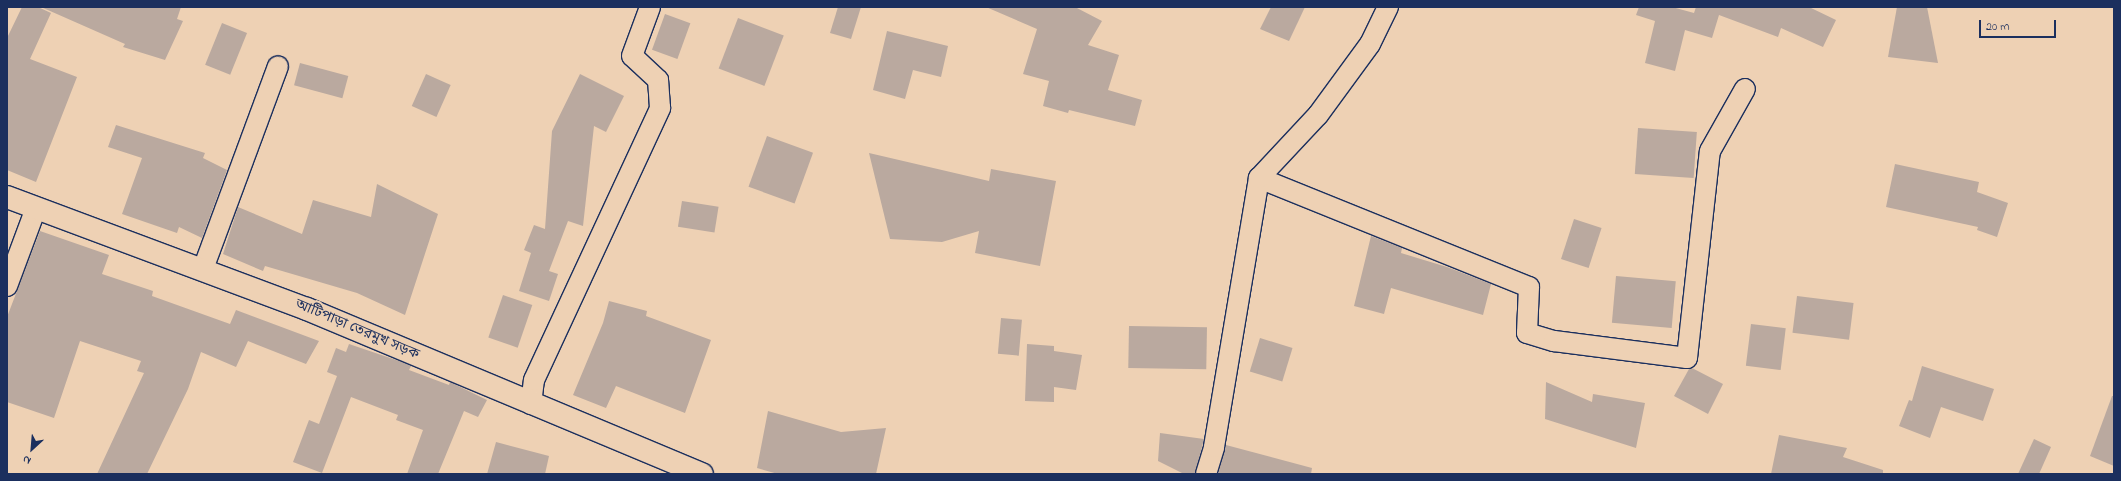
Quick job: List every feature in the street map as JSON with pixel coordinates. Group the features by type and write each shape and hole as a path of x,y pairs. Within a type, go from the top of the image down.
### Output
{"main road":[{"name":"আটিপাড়া তেরমুখ সড়ক","path":"7,197 307,309 531,404 702,474"}],"street":[{"path":"531,404 534,380 660,108 658,80 632,56 650,7"},
{"path":"1206,474 1214,447 1259,178 1318,115 1370,44 1388,7"},
{"path":"203,270 278,66"},
{"path":"1259,178 1529,287 1527,333 1554,341 1687,358 1710,152 1745,89"},
{"path":"7,286 36,208"}],"building":[{"path":"22,7 38,7 51,13 30,59 77,77 36,182 7,170 7,38"},
{"path":"41,7 181,7 177,19 183,21 165,60 123,47 125,44"},
{"path":"838,7 861,7 851,39 830,33"},
{"path":"986,7 1075,7 1102,21 1088,45 1119,55 1108,90 1142,100 1135,126 1069,110 1068,113 1043,106 1049,81 1023,74 1037,29"},
{"path":"1271,7 1305,7 1289,41 1260,29"},
{"path":"1639,7 1672,7 1694,13 1696,7 1809,7 1836,20 1823,47 1781,28 1778,37 1719,15 1712,38 1685,30 1675,71 1645,63 1655,21 1636,15"},
{"path":"1897,7 1927,7 1938,63 1888,57"},
{"path":"665,14 690,23 677,59 652,50"},
{"path":"738,18 784,36 764,86 719,68"},
{"path":"222,23 247,33 230,75 205,65"},
{"path":"887,31 948,46 941,77 913,70 905,99 873,90"},
{"path":"300,63 348,76 342,98 294,85"},
{"path":"426,74 451,85 436,117 412,106"},
{"path":"580,74 624,96 606,132 594,126 583,226 568,221 549,271 558,274 549,301 519,291 531,253 524,250 534,225 545,229 552,131"},
{"path":"116,125 205,153 203,158 227,170 202,238 179,227 177,233 122,214 142,158 108,147"},
{"path":"1638,128 1697,132 1694,178 1635,174"},
{"path":"767,136 813,153 795,204 749,187"},
{"path":"869,153 989,181 991,169 1056,181 1040,266 975,253 979,231 942,242 890,239"},
{"path":"1895,164 1979,182 1977,192 2008,203 1997,237 1977,230 1978,227 1886,207"},
{"path":"377,184 438,214 405,315 357,293 265,266 263,271 223,254 238,207 302,234 313,200 371,217"},
{"path":"682,201 719,207 714,232 678,227"},
{"path":"1574,219 1602,228 1589,268 1561,259"},
{"path":"40,231 109,255 102,274 153,291 152,296 230,324 236,310 319,341 306,364 248,341 236,367 201,352 188,389 147,474 97,474 144,373 137,371 141,361 80,341 54,418 7,402 7,317"},
{"path":"1371,236 1402,248 1401,253 1447,267 1491,284 1483,315 1391,288 1384,314 1354,306"},
{"path":"1616,276 1676,281 1672,328 1612,323"},
{"path":"503,295 532,305 518,348 488,338"},
{"path":"1797,296 1854,303 1849,340 1792,333"},
{"path":"609,301 647,311 646,316 711,340 685,413 616,386 606,408 573,395 603,323"},
{"path":"1001,318 1022,320 1019,356 998,354"},
{"path":"1751,324 1786,328 1781,370 1746,366"},
{"path":"1129,326 1207,327 1206,369 1128,368"},
{"path":"1260,338 1293,348 1282,381 1250,371"},
{"path":"349,344 402,362 411,366 409,370 449,385 450,382 487,400 478,417 464,411 438,474 407,474 423,430 396,420 398,415 351,397 322,473 293,462 309,420 319,424 337,376 327,372 336,348 346,352"},
{"path":"1027,344 1054,346 1054,351 1082,355 1076,390 1054,387 1054,402 1025,401"},
{"path":"1922,366 1994,389 1983,421 1941,407 1930,438 1899,426 1909,400 1912,401"},
{"path":"1692,368 1723,384 1708,414 1674,396 1689,369"},
{"path":"1546,382 1592,402 1593,394 1645,403 1636,448 1545,419"},
{"path":"2112,396 2114,396 2114,466 2090,456"},
{"path":"768,411 841,432 886,428 876,474 778,474 757,468"},
{"path":"1160,433 1204,439 1195,474 1184,474 1158,461"},
{"path":"1779,435 1847,448 1843,457 1883,470 1883,474 1771,474"},
{"path":"2034,439 2051,447 2039,474 2018,474"},
{"path":"496,442 549,456 545,474 487,474"},
{"path":"1226,445 1312,468 1311,474 1218,474"}]}
